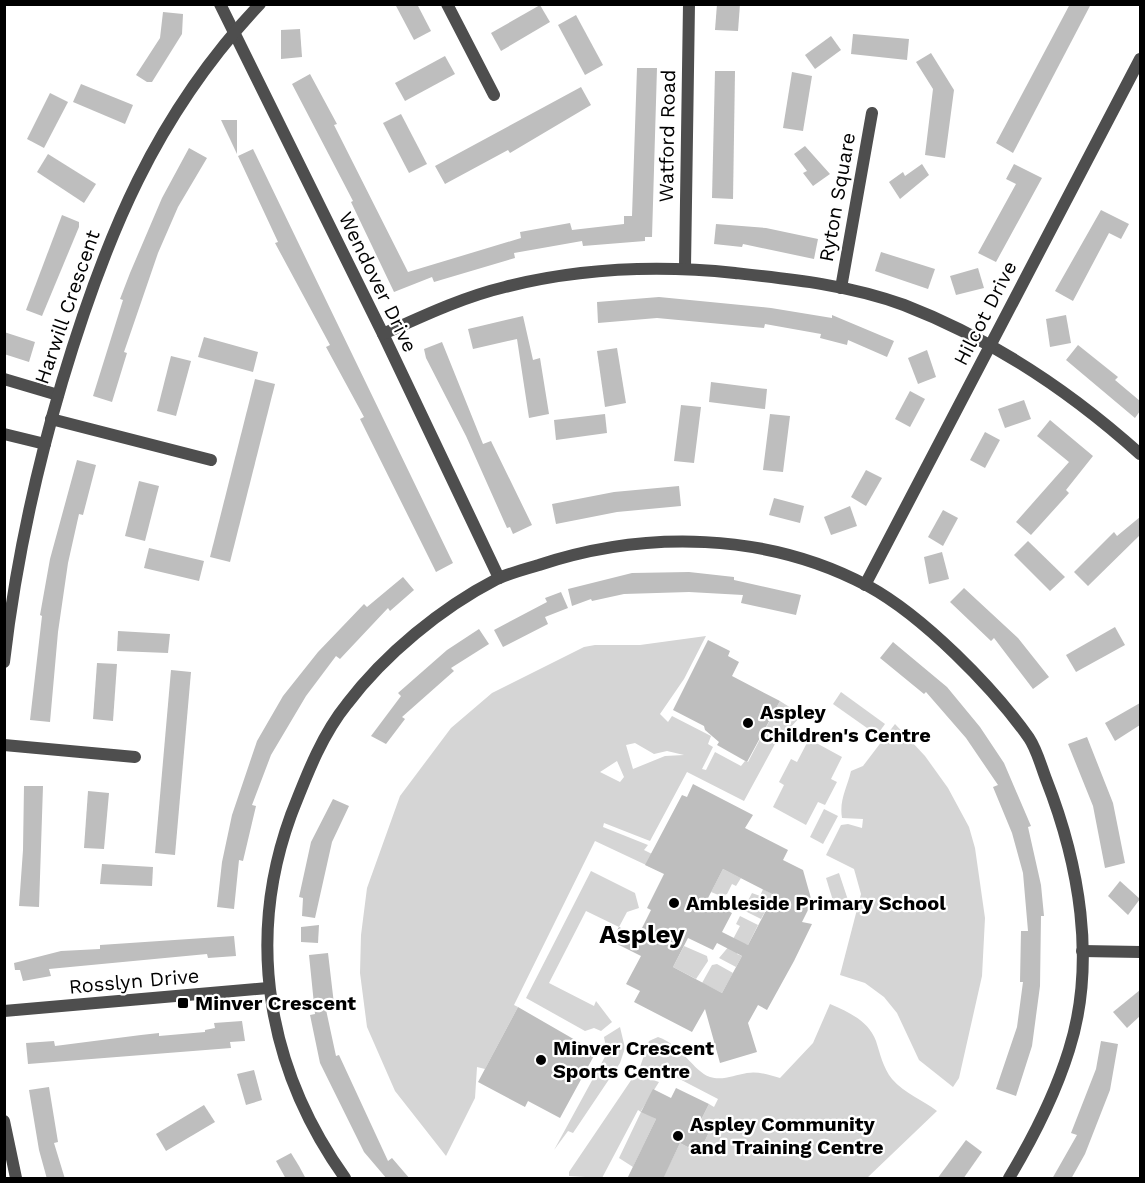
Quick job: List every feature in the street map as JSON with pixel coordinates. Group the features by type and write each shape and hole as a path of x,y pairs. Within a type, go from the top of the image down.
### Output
{"street":[{"name":"Wendover Drive","path":"220,4 383,334 499,578"},
{"name":"Harwill Crescent","path":"4,662 24,535 51,419 87,303 123,208 183,100 234,33 260,4"},
{"path":"447,4 494,95"},
{"name":"Watford Road","path":"685,267 689,4"},
{"name":"Hilcot Drive","path":"865,585 1140,59"},
{"name":"Ryton Square","path":"841,288 872,114"},
{"path":"383,334 440,308 504,287 556,276 614,269 685,267 790,278 841,288 903,305 991,345 1045,378 1098,416 1140,454"},
{"path":"4,379 58,395"},
{"path":"51,419 211,460"},
{"path":"4,434 45,444"},
{"path":"345,1179 303,1110 286,1065 268,988 267,934 272,885 279,848 318,752 346,705 397,650 445,611 499,578 564,556 632,542 677,540 722,544 789,556 823,566 890,599 955,654 1031,741 1072,855 1082,951 1080,997 1070,1047 1034,1136 1009,1179"},
{"path":"4,745 135,757"},
{"path":"1082,951 1140,952"},
{"name":"Rosslyn Drive","path":"4,1011 268,988"},
{"path":"4,1121 16,1179"}],"shaded area":[{"path":"706,636 684,679 660,714 668,722 672,716 711,736 708,744 713,747 702,769 706,770 715,752 741,766 745,761 748,762 780,701 802,715 775,744 744,801 687,772 650,841 604,823 603,827 648,845 644,850 666,861 661,872 595,841 514,1005 518,1007 485,1069 477,1067 475,1098 446,1156 395,1091 367,1027 360,973 361,935 367,888 400,796 451,728 492,693 584,647 640,645","holes":["635,743 654,754 667,751 684,755 665,756 633,769 626,745","617,761 624,777 620,782 600,772"]},
{"path":"841,692 885,724 877,735 833,704"},
{"path":"895,724 925,756 948,788 969,827 975,848 985,918 982,976 959,1078 953,1087 919,1060 897,1013 884,997 865,983 840,975 861,894 854,869 826,855 841,825 848,824 862,828 863,819 842,818 842,800 851,771 863,766"},
{"path":"809,739 842,757 831,779 837,782 825,805 818,802 806,825 773,807 784,785 779,782 791,759 797,762"},
{"path":"824,809 838,816 823,844 810,837"},
{"path":"723,869 741,878 736,886 732,884 727,894 721,896 711,892"},
{"path":"591,871 635,893 639,908 627,912 619,927 586,911 549,983 594,1006 596,1001 612,1022 601,1031 594,1028 585,1031 526,998"},
{"path":"839,873 848,900 834,904 826,878"},
{"path":"763,889 774,895 761,919 743,910 752,893 760,896"},
{"path":"740,916 758,925 748,945 732,941 740,926 736,924"},
{"path":"730,945 738,950 737,954 742,956 736,967 719,958"},
{"path":"684,946 707,956 708,961 696,979 673,967"},
{"path":"717,964 733,973 722,993 702,983 712,965"},
{"path":"830,1004 850,1014 868,1027 892,1079 937,1111 867,1178 663,1178 680,1143 699,1153 711,1128 700,1122 709,1104 714,1107 718,1099 666,1072 647,1078 659,1082 641,1111 656,1119 633,1167 619,1158 641,1112 638,1110 602,1178 569,1176 569,1172 640,1067 649,1041 658,1037 667,1041 710,1077 724,1078 755,1073 780,1078 813,1043"},
{"path":"620,1027 625,1048 620,1063 573,1133 568,1131 554,1150 607,1053 604,1037"}],"building":[{"path":"395,4 417,4 431,31 414,40"},
{"path":"717,4 740,4 738,31 715,30"},
{"path":"1070,4 1091,4 1013,153 996,143"},
{"path":"540,5 550,22 501,51 491,33"},
{"path":"163,12 183,14 182,34 152,82 147,82 136,75 160,38"},
{"path":"576,15 603,65 585,75 558,25"},
{"path":"300,29 302,57 281,59 281,30"},
{"path":"853,34 909,39 907,60 851,54"},
{"path":"831,36 841,50 815,69 805,55"},
{"path":"931,53 954,90 945,158 925,155 933,89 916,62"},
{"path":"445,56 455,74 405,101 395,83"},
{"path":"637,68 657,68 652,237 645,237 645,241 583,246 582,241 514,253 515,258 434,282 432,277 394,292 351,202 353,201 292,84 310,74 337,124 334,125 408,272 521,238 520,232 570,223 572,230 624,224 624,216 632,216"},
{"path":"715,71 735,71 733,199 712,198"},
{"path":"792,72 812,76 803,131 783,128"},
{"path":"81,84 133,105 125,124 73,102"},
{"path":"581,87 591,105 510,153 508,150 445,184 435,166"},
{"path":"50,93 68,102 44,148 27,139"},
{"path":"401,114 427,164 409,173 383,123"},
{"path":"221,120 237,120 237,154"},
{"path":"805,146 830,174 813,186 803,173 807,171 794,154"},
{"path":"189,148 207,158 178,207 158,253 124,352 127,353 112,402 93,396 123,300 120,299 130,273 162,198"},
{"path":"253,149 453,563 436,572 360,419 364,417 326,347 330,345 275,243 278,242 238,156"},
{"path":"48,154 96,184 84,203 37,172"},
{"path":"922,164 929,175 900,199 889,182 903,172 905,176"},
{"path":"1014,164 1042,178 996,262 978,253 1016,184 1006,179"},
{"path":"1101,210 1129,224 1121,239 1109,233 1073,301 1055,291"},
{"path":"62,215 79,222 79,227 42,316 26,310"},
{"path":"716,224 766,228 818,239 814,259 743,244 742,247 714,244"},
{"path":"881,252 935,269 928,289 875,271"},
{"path":"978,268 984,288 956,295 950,276"},
{"path":"659,297 771,308 832,318 832,315 894,341 887,357 848,340 847,345 820,338 821,334 765,324 764,328 657,318 598,323 597,302"},
{"path":"1066,315 1071,343 1050,347 1046,319"},
{"path":"523,316 533,360 540,358 549,414 529,418 517,339 473,349 468,329"},
{"path":"4,332 35,342 29,362 4,354"},
{"path":"204,337 258,352 253,372 198,357"},
{"path":"442,342 483,444 491,441 532,525 513,534 510,527 507,528 466,436 426,358 424,349"},
{"path":"1078,345 1118,377 1115,380 1140,401 1140,411 1135,418 1066,360"},
{"path":"617,348 626,403 605,407 597,351"},
{"path":"927,350 936,377 918,384 908,358"},
{"path":"171,356 191,361 176,416 157,411"},
{"path":"255,379 275,384 230,562 210,557"},
{"path":"711,382 767,389 765,409 709,402"},
{"path":"910,391 925,399 910,427 895,419"},
{"path":"1024,400 1031,419 1005,428 998,409"},
{"path":"681,405 701,407 694,463 674,461"},
{"path":"605,414 607,433 556,440 554,420"},
{"path":"770,414 790,416 783,472 763,470"},
{"path":"1050,420 1093,456 1066,490 1069,493 1031,535 1016,522 1069,462 1037,436"},
{"path":"985,432 1000,440 985,468 970,460"},
{"path":"77,460 96,465 83,515 79,514 68,563 58,632 50,722 30,720 42,616 40,615 50,559"},
{"path":"866,470 882,478 866,506 851,497"},
{"path":"139,481 159,486 145,541 125,536"},
{"path":"679,486 681,506 617,512 556,524 552,504 614,492"},
{"path":"774,498 804,506 800,523 769,515"},
{"path":"850,506 857,526 831,535 824,517"},
{"path":"943,510 958,518 943,546 928,537"},
{"path":"1140,517 1140,535 1088,586 1074,572 1114,532 1117,536"},
{"path":"1028,541 1065,577 1050,591 1014,555"},
{"path":"149,548 204,561 199,581 144,568"},
{"path":"942,552 949,579 929,584 924,557"},
{"path":"689,572 734,577 734,580 801,595 796,615 741,603 743,595 689,592 624,594 592,601 591,599 572,606 568,589 632,573"},
{"path":"403,577 414,590 390,611 388,608 340,659 336,656 306,696 271,755 252,805 256,806 243,861 239,860 234,909 217,907 222,862 232,815 257,741 283,696 318,652 364,604 367,607"},
{"path":"964,588 1018,638 1049,677 1033,689 994,638 991,641 950,602"},
{"path":"561,592 568,608 545,617 548,624 503,647 494,630 547,602 545,598"},
{"path":"1115,627 1125,645 1076,672 1066,655"},
{"path":"479,629 489,644 451,668 454,671 402,717 405,719 386,744 371,736 401,696 398,693 447,650"},
{"path":"118,631 170,634 168,653 117,651"},
{"path":"708,640 730,651 728,656 739,662 732,676 780,701 747,762 717,745 719,742 705,730 704,726 673,710"},
{"path":"893,642 947,687 980,727 1004,763 1031,826 1028,827 1041,885 1044,916 1041,916 1040,986 1032,1046 1016,1096 996,1089 1017,1027 1023,982 1020,982 1021,931 1028,931 1023,873 1012,833 993,787 998,785 966,738 926,692 924,694 880,658"},
{"path":"97,663 117,664 113,721 93,719"},
{"path":"171,670 191,672 175,855 155,853"},
{"path":"1140,703 1140,725 1115,741 1105,723"},
{"path":"1087,737 1113,803 1125,863 1105,868 1093,806 1068,744"},
{"path":"693,784 753,815 745,828 788,850 783,860 803,870 812,902 802,922 812,924 794,961 767,1010 758,1005 748,1023 757,1052 720,1063 705,1009 692,1032 634,1002 640,991 626,984 641,956 611,941 619,927 638,936 651,910 647,908 664,874 645,865 682,795 687,797","holes":["723,869 774,895 748,945 722,932 732,913 707,900","688,938 713,950 717,943 742,956 722,993 673,967"]},
{"path":"24,786 43,786 39,907 19,906"},
{"path":"88,791 109,793 104,849 84,848"},
{"path":"333,799 349,806 332,842 315,918 302,916 303,898 299,897 311,842"},
{"path":"102,864 153,867 152,886 100,884"},
{"path":"1120,881 1140,899 1128,915 1108,896"},
{"path":"319,925 318,943 301,942 301,927"},
{"path":"234,936 236,956 208,958 207,954 49,969 51,976 23,981 20,970 15,970 14,963 61,951 100,949 100,945"},
{"path":"328,953 334,1004 325,1005 336,1056 339,1055 388,1161 392,1158 410,1179 387,1179 364,1152 320,1063 310,1015 315,1014 309,955"},
{"path":"1140,990 1140,1016 1127,1028 1113,1012"},
{"name":"Minver Crescent Sports Centre","path":"518,1007 596,1052 560,1118 528,1101 525,1107 478,1082"},
{"path":"242,1021 245,1041 230,1042 231,1048 28,1064 26,1043 54,1041 55,1046 159,1033 159,1036 205,1032 205,1030 215,1028 214,1023"},
{"path":"1101,1041 1118,1044 1110,1090 1085,1154 1071,1179 1052,1179 1077,1135 1071,1133 1096,1069"},
{"path":"254,1070 262,1100 246,1105 237,1074"},
{"path":"49,1087 58,1142 54,1143 65,1179 47,1179 39,1150 29,1090"},
{"name":"Aspley Community and Training Centre","path":"676,1088 709,1104 700,1122 711,1128 699,1153 680,1143 663,1179 627,1179 656,1119 641,1112 653,1089 671,1098"},
{"path":"204,1105 215,1122 166,1151 156,1134"},
{"path":"966,1140 982,1152 963,1179 937,1179"},
{"path":"291,1153 306,1179 286,1179 276,1161"}],"place":[{"name":"Aspley Children's Centre","path":"748,723"},
{"name":"Ambleside Primary School","path":"674,903"},
{"name":"Minver Crescent","path":"183,1003"},
{"name":"Minver Crescent Sports Centre","path":"541,1060"},
{"name":"Aspley Community and Training Centre","path":"678,1136"}],"district":[{"name":"Aspley","path":"642,934"}]}
